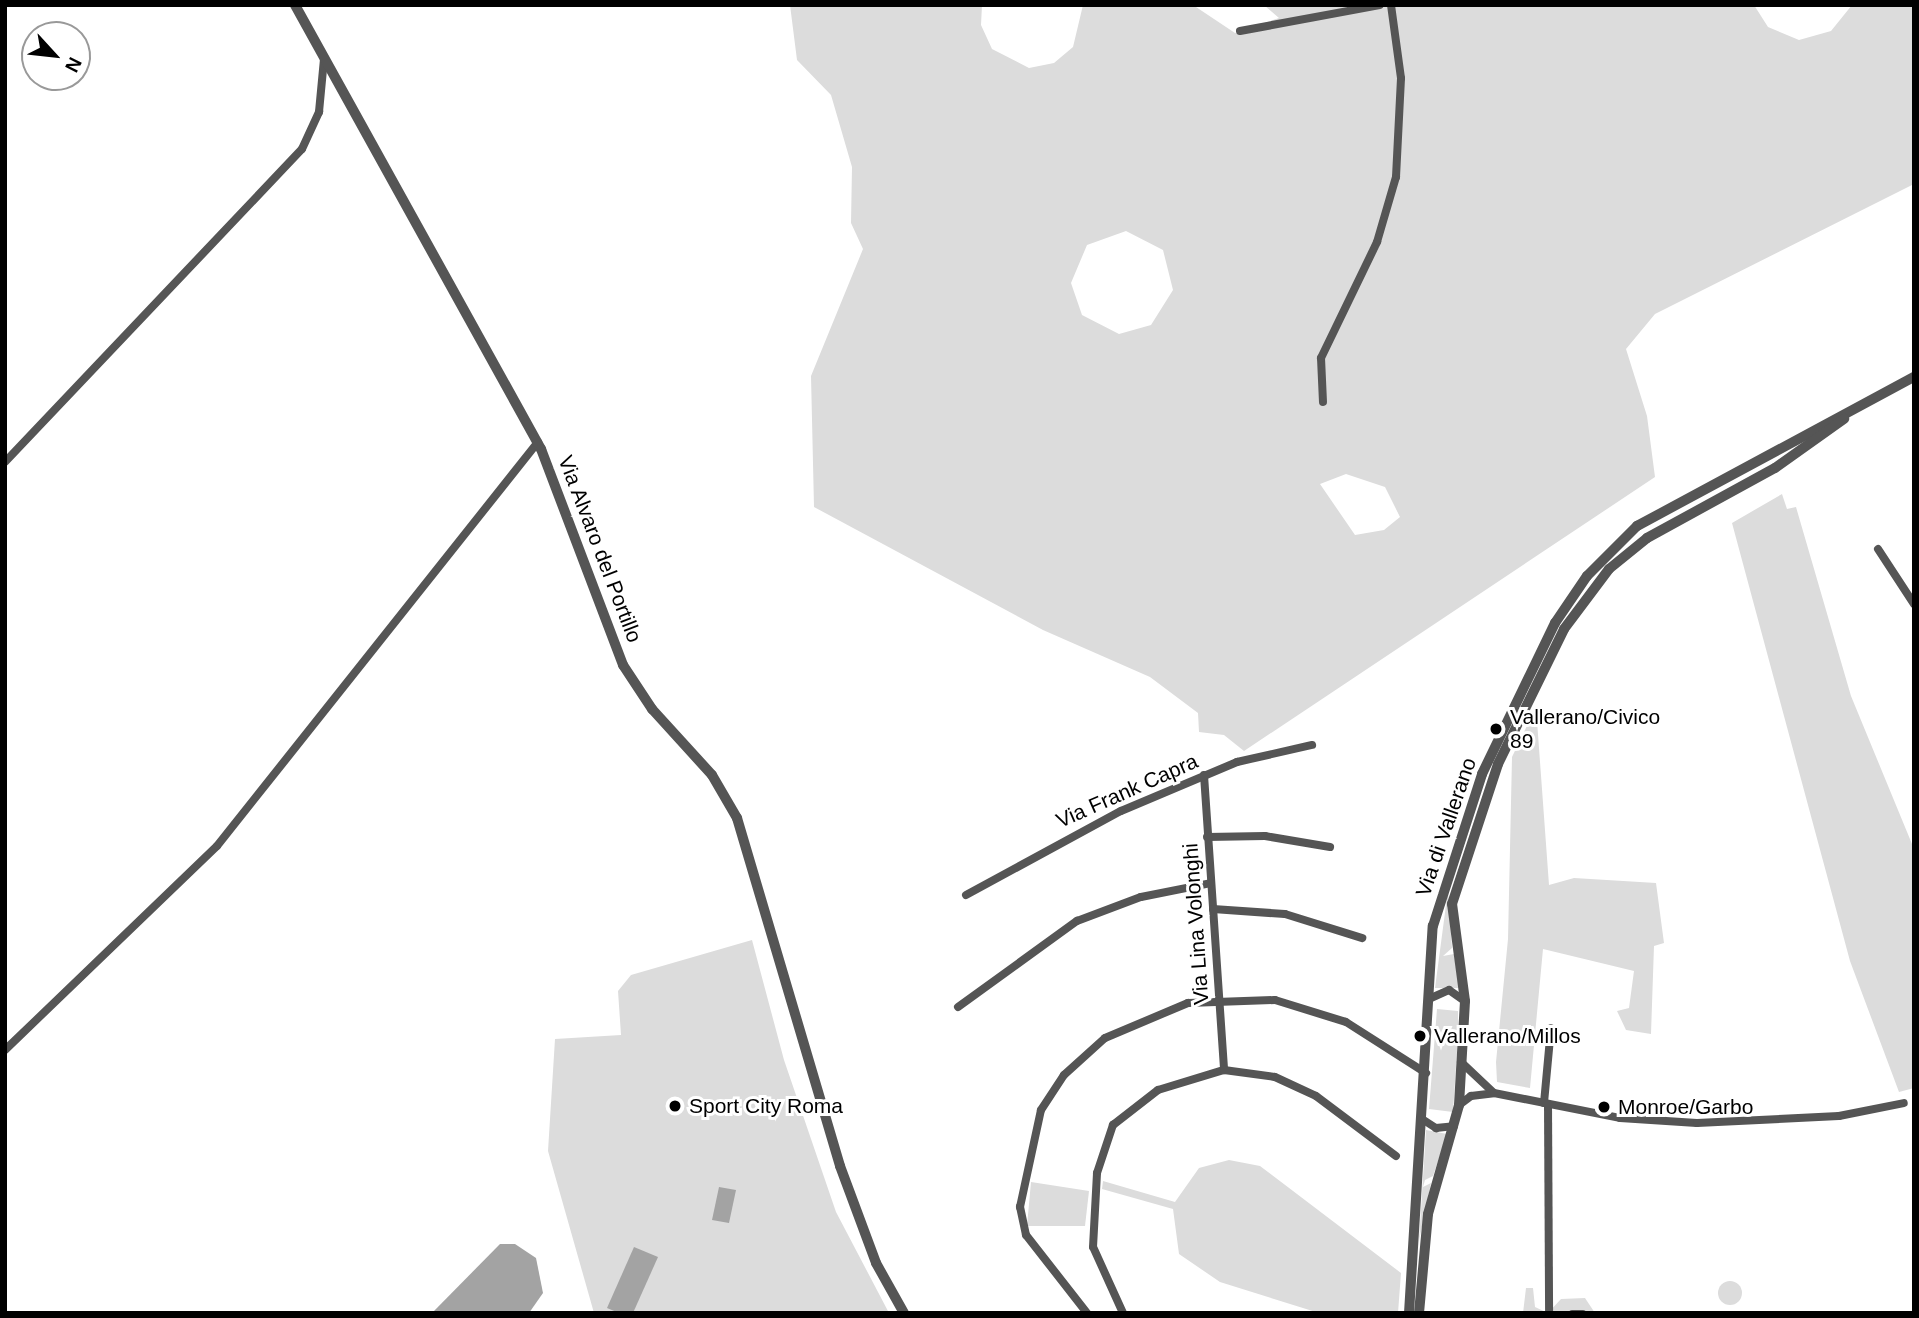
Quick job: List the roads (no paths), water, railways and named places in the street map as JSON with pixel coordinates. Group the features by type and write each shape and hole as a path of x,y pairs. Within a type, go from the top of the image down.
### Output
{"street":[{"name":"Via Alvaro del Portillo","path":"295,5 538,442 623,665 652,709 712,775 737,818 860,1222 904,1313"},
{"path":"1240,31 1380,5"},
{"path":"1323,402 1321,358 1377,242 1396,177 1401,78 1391,5"},
{"path":"5,462 294,160 317,120 324,59"},
{"name":"Via di Vallerano","path":"1409,1313 1431,998 1433,926 1477,788 1577,589 1637,526 1914,377"},
{"name":"Via di Vallerano","path":"1419,1313 1430,1205 1459,1105 1465,1001 1452,923 1457,880 1497,764 1573,614 1636,545 1795,456 1860,407"},
{"path":"5,1050 217,845 538,442"},
{"path":"1878,549 1914,604"},
{"name":"Via Frank Capra","path":"966,895 1075,832 1204,775 1312,745"},
{"name":"Via Lina Volonghi","path":"1204,775 1224,1070"},
{"path":"1208,837 1265,836 1330,847"},
{"path":"958,1007 1033,948 1084,918 1141,897 1211,883"},
{"path":"1213,909 1285,914 1362,937"},
{"path":"1431,998 1449,990 1465,1001"},
{"path":"1087,1313 1021,1225 1036,1121 1059,1081 1105,1038 1160,1011 1219,998 1316,1009 1368,1034 1426,1073"},
{"path":"1549,1313 1546,1104 1552,1028"},
{"path":"1461,1061 1494,1093"},
{"path":"1123,1313 1101,1272 1092,1239 1105,1140 1123,1114 1152,1093 1194,1074 1224,1070 1297,1085 1396,1156"},
{"path":"1459,1105 1471,1096 1494,1093 1546,1104 1697,1123 1827,1117 1904,1103"},
{"path":"1422,1119 1436,1128 1455,1125"},
{"path":"1572,1313 1583,1313"}],"place":[{"name":"Vallerano/Civico 89","path":"1496,729"},
{"name":"Vallerano/Millos","path":"1420,1036"},
{"name":"Sport City Roma","path":"675,1106"},
{"name":"Monroe/Garbo","path":"1604,1107"}]}
